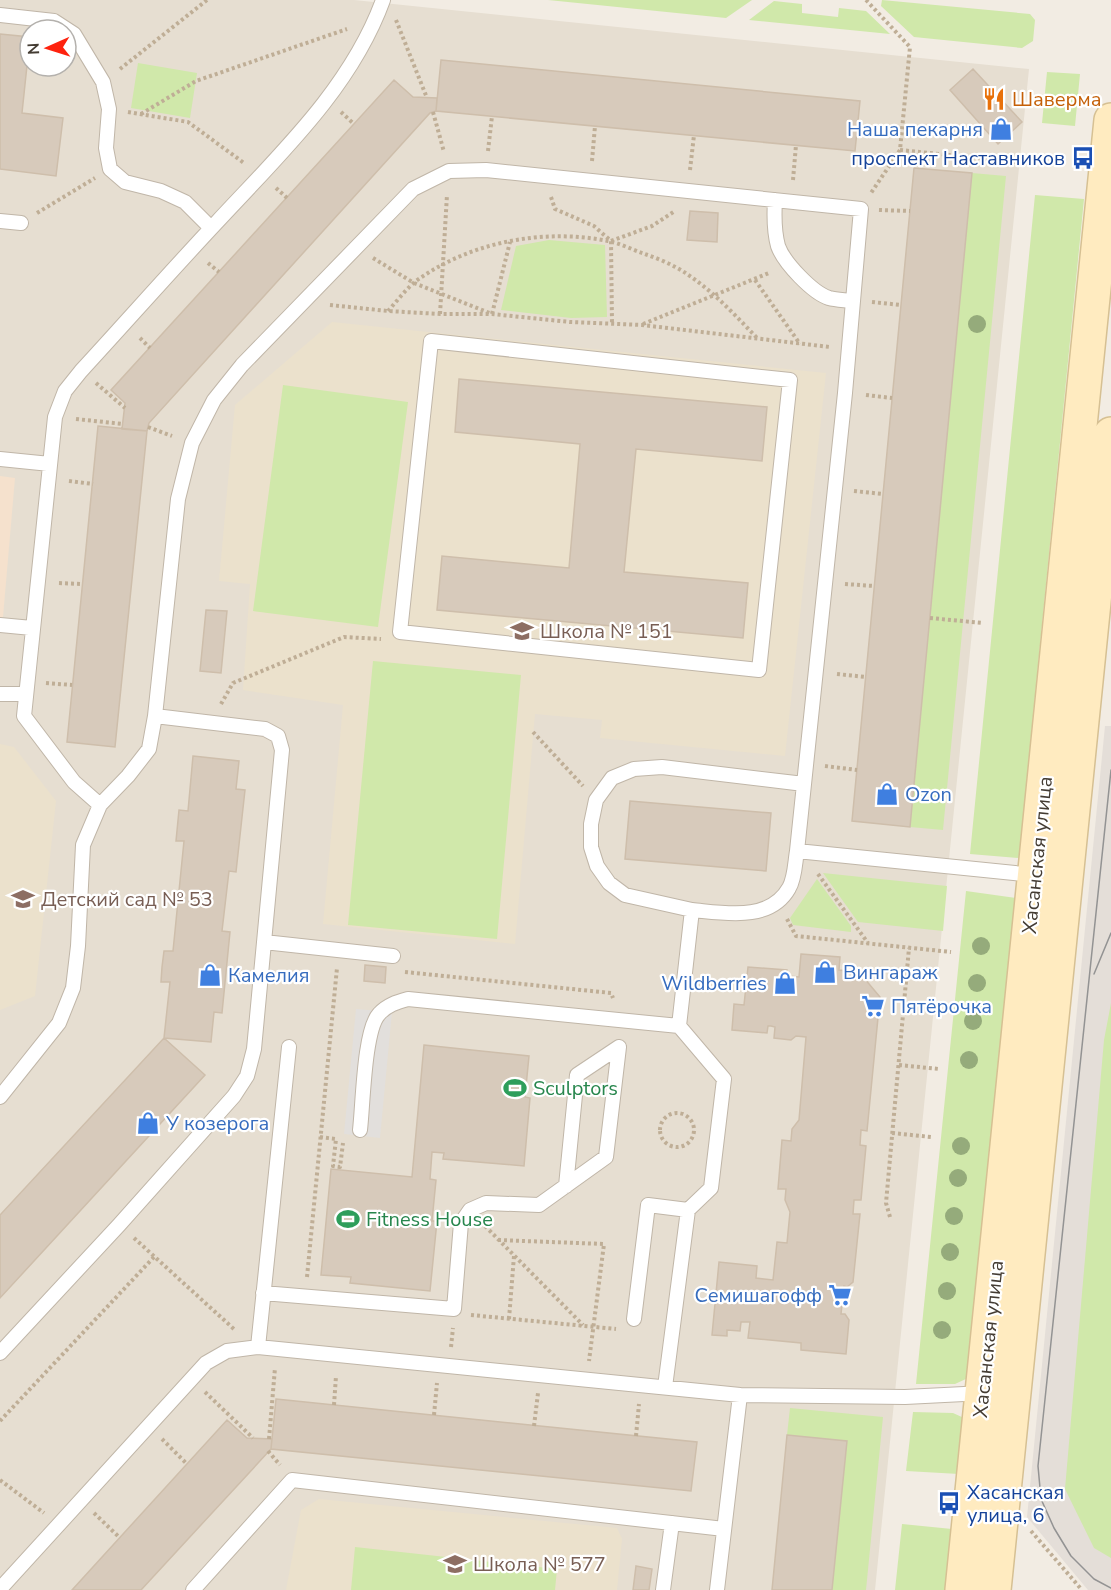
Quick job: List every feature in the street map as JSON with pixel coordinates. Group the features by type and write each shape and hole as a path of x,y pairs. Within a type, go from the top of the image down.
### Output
{"street":[{"name":"Хасанская улица","path":"1079,650 1111,120"},
{"name":"Хасанская улица","path":"994,1590 998,1394 1050,877 1079,650 1111,434"},
{"name":"Хасанская улица","path":"962,1590 998,1394"}],"lane":[{"path":"100,805 74,782 24,717 55,417 65,391 81,371 261,175 340,84 377,18 388,5"},
{"path":"0,15 54,21 74,34 103,82 109,109 106,148 110,169 125,182 161,191 185,202 211,228"},
{"path":"0,1097 59,1023 73,988 78,946 83,845 100,805 128,776 149,749 155,716 178,499 192,443 214,400 242,365 413,189 449,171 486,170 861,209 835,489 797,851 791,886 778,903 758,911 735,915 692,910 625,895 609,883 597,866 591,847 591,824 596,800 612,778 634,769 662,768 804,784"},
{"path":"775,200 774,223 779,248 790,264 810,287 829,298 852,301"},
{"path":"0,220 21,223"},
{"path":"431,341 790,380 759,670 400,632 431,341"},
{"path":"0,459 50,464"},
{"path":"0,625 32,628"},
{"path":"0,694 25,694"},
{"path":"0,1353 119,1225 234,1096 247,1076 254,1049 282,750 278,736 265,729 155,716"},
{"path":"797,851 1050,877"},
{"path":"679,1026 692,910"},
{"path":"264,942 393,956"},
{"path":"360,1130 370,1030 378,1015 391,1004 408,999 679,1026 724,1079 711,1188 688,1210 665,1387"},
{"path":"256,1347 288,1047"},
{"path":"263,1293 454,1309 461,1223 470,1210 486,1203 539,1205 566,1186 606,1157 619,1047 577,1075 566,1186"},
{"path":"630,1324 648,1205 688,1210"},
{"path":"0,1589 206,1363 227,1351 256,1347 740,1395 905,1397 998,1394"},
{"path":"717,1590 740,1395"},
{"path":"193,1590 292,1480 724,1529"},
{"path":"663,1590 672,1523"}],"path":[{"path":"103,82 207,0"},
{"path":"861,209 900,150 909,47 866,0"},
{"path":"388,5 427,98"},
{"path":"141,114 196,81 377,18"},
{"path":"109,109 188,122 261,175"},
{"path":"433,112 449,171 441,264 440,314"},
{"path":"486,170 492,116"},
{"path":"590,181 595,126"},
{"path":"611,242 652,226 683,206 688,191 694,135"},
{"path":"790,201 796,145"},
{"path":"900,150 1028,163"},
{"path":"21,223 110,169"},
{"path":"555,209 594,226 611,242 612,324"},
{"path":"861,209 910,211"},
{"path":"388,311 414,283 441,264 473,251 547,236 590,238 611,242 655,257 686,273 716,296 758,339"},
{"path":"492,314 510,242"},
{"path":"356,248 414,283 492,314"},
{"path":"642,325 790,264"},
{"path":"755,279 800,344"},
{"path":"852,301 901,305"},
{"path":"304,302 388,311 492,314 570,322 642,325 848,350"},
{"path":"81,371 125,408"},
{"path":"55,417 123,424"},
{"path":"148,427 192,443"},
{"path":"835,489 883,494"},
{"path":"824,582 874,586"},
{"path":"930,618 983,623"},
{"path":"210,723 233,683 344,637 382,639 400,632"},
{"path":"815,672 866,677"},
{"path":"533,732 596,800"},
{"path":"806,764 857,770"},
{"path":"797,851 818,873 869,944"},
{"path":"796,936 951,952"},
{"path":"890,1218 886,1203 909,948"},
{"path":"305,1296 338,950"},
{"path":"393,956 400,971 611,993 622,1020"},
{"path":"899,1065 939,1069"},
{"path":"678,1112 687,1115 693,1122 694,1131 692,1140 684,1146 675,1147 663,1141 659,1128 665,1116 678,1112"},
{"path":"892,1133 932,1137"},
{"path":"320,1137 336,1139 333,1166 340,1167 343,1139"},
{"path":"470,1210 583,1326"},
{"path":"119,1225 256,1347"},
{"path":"498,1240 604,1244 587,1379"},
{"path":"509,1319 514,1256"},
{"path":"0,1421 154,1257"},
{"path":"434,1415 454,1309 462,1314 593,1327 630,1324"},
{"path":"269,1439 277,1349"},
{"path":"334,1405 338,1355"},
{"path":"534,1426 540,1375"},
{"path":"191,1379 253,1438"},
{"path":"636,1436 641,1385"},
{"path":"148,1426 187,1464"},
{"path":"0,1480 59,1525"},
{"path":"81,1501 120,1538"},
{"path":"1028,1528 1082,1590"}],"shaded area":[{"path":"0,0 354,0 1029,69 875,1590 0,1590"},
{"name":"Школа № 151","path":"332,322 826,373 785,756 600,738 602,720 535,714 515,944 323,924 343,705 243,690 250,584 219,581 235,405"},
{"path":"0,476 15,478 3,617 0,617"},
{"path":"1105,726 1111,726 1111,1590 1088,1590 1027,1517"},
{"name":"Детский сад № 53","path":"0,744 14,747 56,801 35,996 0,1010"},
{"path":"356,1009 392,1012 380,1138 344,1134"},
{"name":"Школа № 577","path":"319,1499 617,1528 622,1539 617,1590 286,1590 301,1510"}],"green space":[{"path":"548,0 752,0 726,18"},
{"path":"882,0 1030,14 1035,20 1033,41 1022,48 914,37 881,6"},
{"path":"774,1 802,4 802,13 838,17 839,8 866,11 890,34 749,20"},
{"path":"138,63 197,73 190,118 131,108"},
{"path":"1047,72 1080,74 1075,126 1042,123"},
{"path":"972,173 1006,176 943,830 910,827"},
{"path":"1035,195 1084,199 1019,858 970,854"},
{"path":"549,240 605,245 607,317 571,318 501,310 516,246"},
{"path":"283,385 408,402 378,627 253,611"},
{"path":"373,661 521,675 497,939 348,925"},
{"path":"823,873 947,886 943,931 858,922"},
{"path":"817,879 851,926 851,932 793,925 790,918"},
{"path":"966,891 1016,898 968,1378 955,1384 916,1384"},
{"path":"1111,1003 1111,1558 1094,1548 1065,1489 1104,1040"},
{"path":"790,1408 883,1417 866,1590 832,1590 846,1441 787,1435"},
{"path":"913,1412 953,1413 964,1418 959,1474 906,1471"},
{"path":"902,1524 952,1529 946,1590 895,1590"},
{"path":"355,1547 557,1569 555,1590 351,1590"}],"building":[{"path":"0,34 18,36 18,78 26,78 22,113 63,118 56,176 0,169"},
{"path":"441,60 860,101 855,151 436,111"},
{"path":"973,69 1022,122 998,144 950,90"},
{"path":"394,80 413,97 437,98 436,111 430,113 149,423 147,431 122,429 125,403 111,390"},
{"path":"914,168 972,173 910,827 852,821"},
{"path":"690,211 718,213 717,242 687,240"},
{"path":"459,379 767,407 762,461 636,449 624,572 748,583 743,638 437,610 442,556 569,568 580,444 455,432"},
{"path":"98,426 147,431 115,747 67,742"},
{"path":"206,610 227,611 221,673 200,671"},
{"path":"193,756 239,761 236,789 245,790 236,872 229,871 222,931 230,932 222,1013 214,1012 211,1042 164,1038 170,982 161,982 162,967 164,951 173,951 184,841 176,841 179,810 188,811"},
{"path":"630,801 771,813 766,871 625,859"},
{"path":"801,954 840,957 839,970 859,972 880,997 867,1131 861,1130 860,1145 866,1146 861,1200 854,1200 853,1214 860,1214 853,1282 847,1287 844,1286 841,1314 845,1314 849,1320 846,1354 801,1350 801,1343 748,1338 750,1322 741,1322 740,1331 727,1330 727,1336 712,1335 719,1262 757,1266 756,1278 773,1280 777,1242 787,1243 790,1212 785,1200 786,1189 778,1189 782,1140 791,1141 792,1129 799,1120 806,1037 796,1036 791,1040 774,1038 775,1027 771,1026 768,1026 767,1033 732,1030 734,1004 744,1005 748,967 787,970 787,976 799,977"},
{"path":"365,965 386,967 385,983 364,981"},
{"path":"164,1038 205,1075 0,1298 0,1215"},
{"path":"424,1045 529,1056 525,1097 530,1098 524,1166 443,1159 444,1153 432,1152 430,1179 436,1180 432,1221 437,1221 430,1291 350,1283 351,1277 321,1275 331,1169 412,1177"},
{"path":"276,1399 697,1442 691,1491 271,1449"},
{"path":"227,1420 247,1438 272,1439 271,1449 141,1590 72,1590"},
{"path":"787,1435 847,1441 832,1590 772,1590"},
{"path":"636,1566 652,1569 649,1590 633,1590"}],"tram line":[{"path":"1111,770 1038,1466 1041,1499 1054,1528 1071,1556 1094,1579 1111,1588"},
{"path":"1094,974 1111,933"}],"place":[{"name":"Шаверма","path":"994,99"},
{"name":"Наша пекарня","path":"1001,129"},
{"name":"проспект Наставников","path":"1083,158"},
{"name":"Школа № 151","path":"522,631"},
{"name":"Ozon","path":"887,794"},
{"name":"Детский сад № 53","path":"23,899"},
{"name":"Вингараж","path":"825,972"},
{"name":"Камелия","path":"210,975"},
{"name":"Wildberries","path":"785,983"},
{"name":"Пятёрочка","path":"873,1006"},
{"name":"Sculptors","path":"515,1088"},
{"name":"У козерога","path":"148,1123"},
{"name":"Fitness House","path":"348,1219"},
{"name":"Семишагофф","path":"840,1295"},
{"name":"Хасанская улица, 6","path":"949,1503"},
{"name":"Школа № 577","path":"455,1564"}]}
